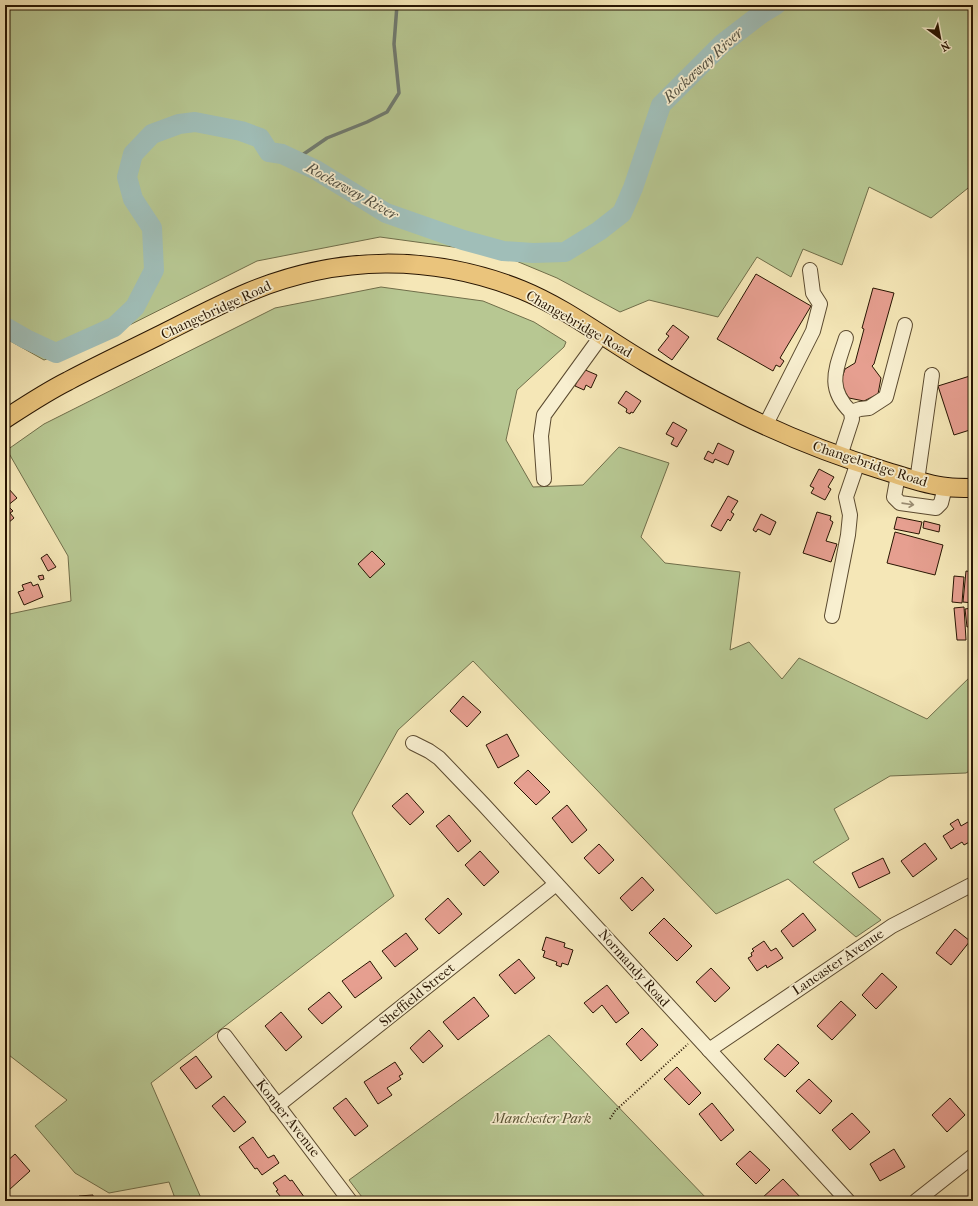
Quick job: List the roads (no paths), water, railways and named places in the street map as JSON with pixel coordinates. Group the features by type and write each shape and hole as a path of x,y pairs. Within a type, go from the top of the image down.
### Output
{"main road":[{"name":"Changebridge Road","path":"5,419 67,381 237,297 287,279 316,271 349,265 376,263 406,264 466,272 495,280 523,291 563,311 646,363 702,395 765,426 840,456 917,481 945,487 973,488"}],"street":[{"path":"765,426 813,331 820,304 813,293 810,270"},
{"path":"852,412 869,408 886,397 905,325"},
{"path":"544,479 541,436 544,415 602,335"},
{"path":"840,456 852,419 852,412 845,406 835,385 836,372 846,338"},
{"path":"917,481 932,375"},
{"path":"832,616 848,535 850,515 846,497 858,462"},
{"path":"898,475 894,497 900,503 936,508 941,503 945,487"},
{"name":"Normandy Road","path":"413,743 439,758 848,1201"},
{"name":"Sheffield Street","path":"277,1106 556,884"},
{"name":"Lancaster Avenue","path":"709,1050 892,926 973,884"},
{"name":"Konner Avenue","path":"225,1036 350,1201"},
{"path":"916,1201 973,1156"}],"waterway":[{"path":"295,160 327,138 367,122 387,112 399,93 394,44 397,5"},
{"name":"Rockaway River","path":"5,327 56,353 114,327 135,307 154,270 152,228 133,199 127,177 133,154 152,134 179,124 195,122 241,131 260,138 269,152 282,154 316,170 386,213 463,240 503,251 533,253 565,252 599,231 622,213 633,188 661,105 722,44 761,14 776,5"}],"park label":[{"name":"Manchester Park","path":"542,1118"}]}
